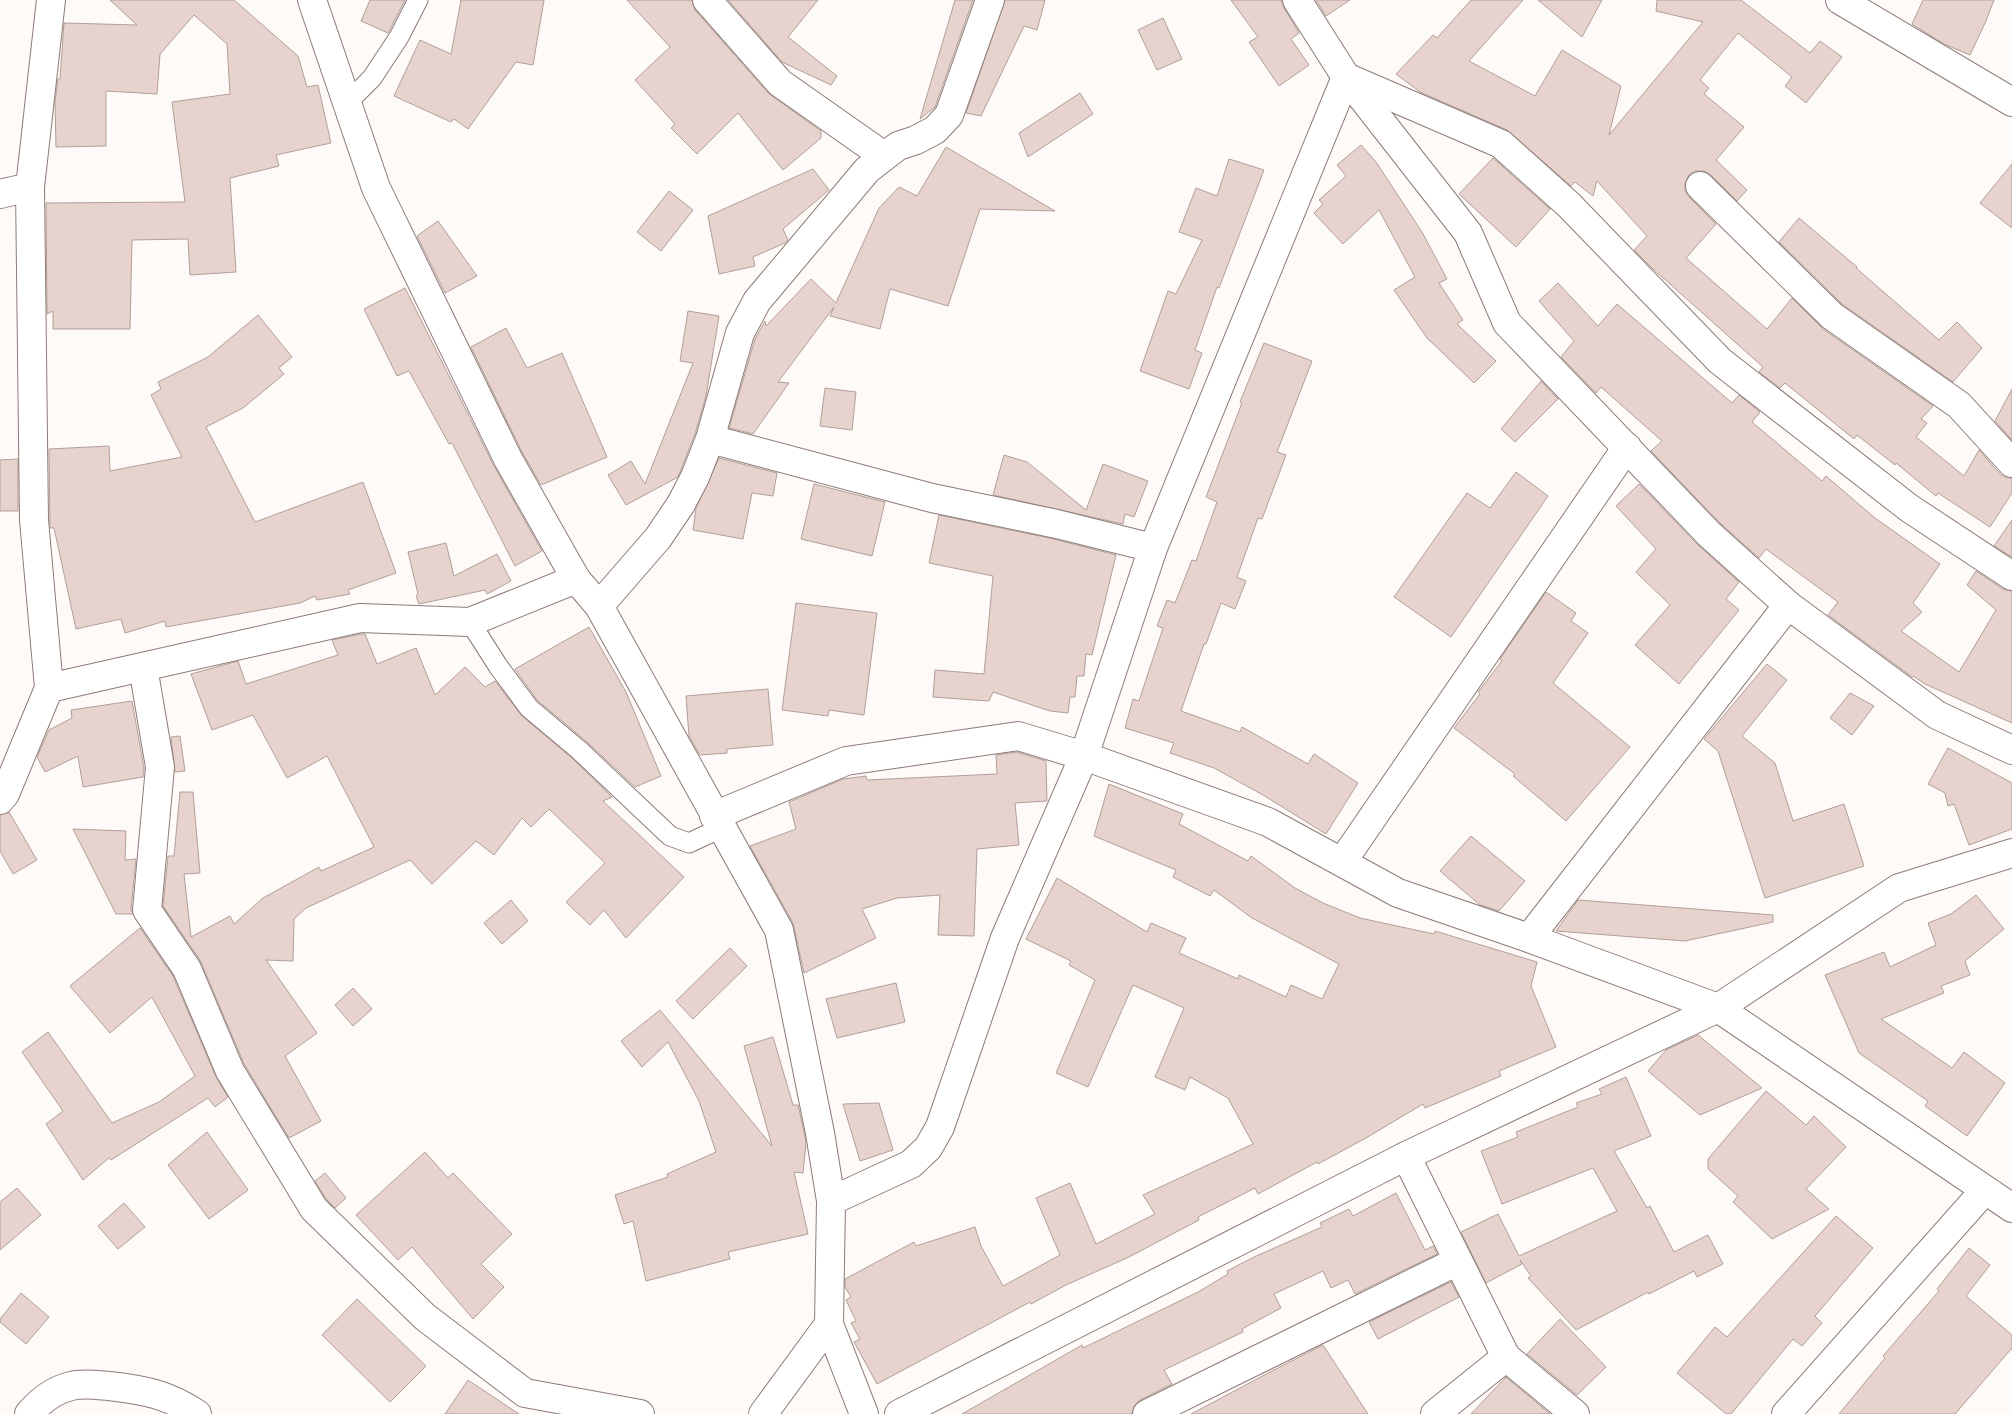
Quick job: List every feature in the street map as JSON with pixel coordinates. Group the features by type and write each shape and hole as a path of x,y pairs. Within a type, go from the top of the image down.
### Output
{"street":[{"path":"0,800 5,794 49,688 34,520 30,187 51,0"},
{"path":"312,0 376,188 508,459 576,579 600,606 779,930 820,1133 831,1201 829,1324 864,1414"},
{"path":"707,0 780,83 884,156"},
{"path":"600,606 658,538 681,504 695,477 710,439 734,349 747,317 757,301 867,170 898,146 926,136 949,115 990,0"},
{"path":"1297,0 1346,77 1468,233 1507,323 1709,534 1788,604 1937,715 2012,750"},
{"path":"1840,0 2012,102"},
{"path":"831,1201 911,1164 928,1148 940,1127 1005,938 1084,756 1154,548 1346,77"},
{"path":"1346,77 1501,144 1569,205 1720,361 1908,508 2012,576"},
{"path":"1700,186 1832,316 1959,405 2012,463"},
{"path":"0,194 30,187"},
{"path":"710,439 932,498 1056,524 1154,548"},
{"path":"1342,862 1626,447"},
{"path":"49,688 360,618 470,622 576,579"},
{"path":"1529,938 1788,604"},
{"path":"143,666 160,767 148,910 187,969 230,1070 314,1209 426,1317 525,1393 640,1414"},
{"path":"718,822 846,761 1018,736 1084,756 1268,822 1398,893 1529,938 1718,1008 2012,1208"},
{"path":"899,1414 1406,1156 1718,1008 1900,888 2012,853"},
{"path":"1406,1156 1506,1357 1575,1414"},
{"path":"1786,1414 1986,1190"},
{"path":"1147,1414 1458,1260"},
{"path":"763,1414 829,1324"},
{"path":"1435,1414 1506,1357"},
{"path":"29,1414 37,1404 53,1393 71,1386 91,1384 137,1389 162,1395 197,1414"}],"lane":[{"path":"348,102 372,78 399,37 418,0"},
{"path":"470,622 498,666 529,708 578,750 670,836 689,843 718,822"}],"building":[{"path":"110,0 234,0 298,56 307,87 318,85 331,143 276,155 279,166 230,178 236,272 190,275 188,239 132,240 130,329 53,329 53,311 47,314 46,203 185,202 172,102 230,94 227,44 194,15 160,54 157,94 106,91 106,146 56,147 55,102 58,79 60,79 64,23 137,25"},
{"path":"370,0 405,0 388,33 361,21"},
{"path":"461,0 544,0 533,65 516,62 468,129 454,119 451,122 394,96 420,40 451,54"},
{"path":"627,0 692,0 695,10 768,93 821,131 821,138 783,170 738,113 697,154 671,128 675,124 635,80 670,47"},
{"path":"728,0 818,0 788,37 837,76 831,85 782,62"},
{"path":"955,0 973,0 935,107 920,119"},
{"path":"1005,0 1045,0 1037,30 1024,26 981,116 966,113"},
{"path":"1231,0 1281,0 1299,33 1291,39 1309,65 1279,86 1249,42 1258,37"},
{"path":"1316,0 1350,0 1326,16"},
{"path":"1471,0 1523,0 1469,61 1535,96 1562,50 1621,86 1609,135 1703,22 1656,11 1657,0 1741,0 1810,53 1820,41 1842,57 1806,103 1785,86 1792,77 1738,33 1700,80 1709,88 1704,94 1744,127 1716,160 1747,190 1737,201 1711,175 1704,171 1695,171 1689,175 1685,183 1685,191 1716,224 1686,258 1767,329 1792,298 1823,329 1933,406 1921,419 1927,423 1916,437 1964,476 1979,450 2000,474 2007,478 2012,478 2012,493 1990,527 1938,493 1936,496 1896,463 1895,465 1857,435 1854,439 1785,383 1780,388 1759,372 1763,367 1634,250 1647,236 1597,181 1593,196 1575,182 1571,186 1507,130 1420,92 1396,74 1433,35 1437,38"},
{"path":"1538,0 1602,0 1582,37"},
{"path":"1923,0 1994,0 1970,55 1944,44 1912,24"},
{"path":"1163,18 1182,59 1157,70 1138,30"},
{"path":"1080,93 1093,114 1028,157 1019,133"},
{"path":"1361,145 1376,162 1422,232 1447,279 1439,283 1463,320 1457,324 1496,361 1474,383 1427,338 1394,290 1415,277 1379,210 1343,244 1314,213 1323,204 1319,200 1346,176 1337,165"},
{"path":"946,147 1055,211 980,209 948,306 890,289 880,329 830,316 834,307 778,382 789,383 753,434 729,428 755,339 765,321 766,326 811,279 836,303 879,208 899,187 917,196"},
{"path":"1493,158 1550,209 1516,247 1459,194"},
{"path":"1229,159 1264,170 1219,288 1217,287 1195,350 1202,353 1189,389 1140,371 1168,291 1176,294 1202,240 1179,232 1196,188 1217,196"},
{"path":"2012,164 2012,228 1980,203"},
{"path":"813,169 829,190 783,229 788,240 753,257 755,266 719,274 708,216"},
{"path":"669,191 693,210 661,251 637,232"},
{"path":"1799,218 1939,340 1957,322 1982,348 1953,382 1842,304 1779,242"},
{"path":"438,221 477,276 445,293 417,236"},
{"path":"1558,283 1598,326 1617,304 1732,403 1739,395 1760,412 1752,422 1822,481 1826,476 1875,518 1940,564 1913,603 1922,612 1901,631 1959,672 1996,610 1967,585 1976,571 2003,589 2012,591 2012,723 1912,677 1828,615 1838,602 1766,549 1759,558 1720,523 1651,451 1662,441 1601,387 1596,393 1561,357 1574,341 1539,301"},
{"path":"405,288 494,466 542,551 515,566 452,443 449,444 409,371 397,376 364,309"},
{"path":"688,311 719,316 706,396 695,434 678,477 626,505 608,475 631,461 645,484 693,363 680,361"},
{"path":"258,315 292,357 279,368 284,374 243,408 206,427 255,522 363,482 396,573 348,590 350,594 317,600 315,596 300,603 166,627 165,621 125,633 121,619 76,629 54,528 50,528 49,449 109,446 110,471 182,457 151,395 161,389 158,382 208,357"},
{"path":"506,328 527,368 562,353 607,457 541,485 522,452 471,347"},
{"path":"1264,343 1312,361 1277,452 1286,455 1262,519 1258,518 1237,577 1246,581 1235,609 1221,603 1206,644 1204,644 1181,711 1240,732 1242,727 1308,764 1314,754 1358,783 1326,834 1263,795 1214,768 1170,753 1174,743 1125,728 1133,699 1139,701 1163,628 1157,626 1167,600 1175,603 1192,560 1196,561 1217,502 1206,497 1242,403 1240,402"},
{"path":"1541,381 1558,399 1515,442 1501,429"},
{"path":"825,388 856,392 852,430 820,426"},
{"path":"2012,389 2012,440 1995,421"},
{"path":"1004,455 1027,462 1086,510 1103,464 1148,481 1134,517 1125,514 1123,524 993,495"},
{"path":"719,458 777,473 773,496 752,493 743,539 693,530 696,508"},
{"path":"18,459 18,511 0,511 0,460"},
{"path":"1516,472 1548,496 1451,637 1394,597 1467,493 1490,508"},
{"path":"814,484 885,502 872,556 801,539"},
{"path":"1639,484 1698,545 1739,582 1726,599 1739,610 1679,684 1635,645 1670,605 1636,572 1656,549 1616,506"},
{"path":"939,515 1054,539 1116,555 1092,655 1086,654 1084,676 1077,676 1075,697 1070,697 1068,713 1050,711 993,692 989,701 933,697 935,670 984,674 993,576 929,563"},
{"path":"2012,520 2012,557 1994,546"},
{"path":"446,543 454,576 497,554 511,581 487,594 485,590 419,604 408,552"},
{"path":"1546,592 1576,613 1571,621 1588,633 1553,683 1630,747 1566,821 1513,776 1515,774 1454,728 1480,694 1478,692 1502,661 1500,659"},
{"path":"796,603 877,613 864,715 829,710 828,716 782,710"},
{"path":"589,627 626,692 661,776 635,787 587,742 537,700 515,669"},
{"path":"365,634 377,664 416,648 435,695 465,667 485,687 495,681 522,716 572,758 612,797 603,801 684,877 626,938 604,910 590,925 566,902 605,863 549,809 531,827 522,818 494,855 476,841 432,884 410,860 306,908 294,919 293,961 266,960 317,1033 285,1056 321,1121 289,1138 244,1064 200,960 163,906 168,856 174,856 180,792 193,792 200,873 184,874 191,937 230,916 234,924 263,898 319,867 321,871 374,847 327,756 287,778 253,715 212,730 191,674 238,661 246,684 338,655 332,640"},
{"path":"1767,664 1787,680 1742,736 1775,763 1793,821 1844,804 1864,866 1765,898 1718,751 1704,739"},
{"path":"768,689 773,745 727,749 727,753 700,755 689,736 686,696"},
{"path":"1850,693 1874,706 1852,735 1830,718"},
{"path":"132,701 144,768 143,777 83,787 78,756 45,772 37,757 49,730 72,718 71,710"},
{"path":"180,736 185,771 175,772 171,737"},
{"path":"1948,748 2012,783 2012,829 1969,845 1954,804 1948,806 1945,793 1928,784"},
{"path":"1017,752 1046,761 1047,801 1015,803 1019,845 977,849 974,936 938,935 940,895 897,898 862,909 876,938 804,973 793,923 750,846 796,829 789,802 843,779 866,776 867,780 997,774 996,755"},
{"path":"1109,784 1183,814 1179,824 1248,861 1251,856 1295,888 1323,903 1360,918 1434,934 1435,931 1537,962 1531,986 1556,1047 1499,1071 1501,1076 1425,1108 1423,1104 1318,1164 1317,1162 1258,1194 1255,1188 1198,1217 1199,1220 1129,1257 1066,1285 1031,1304 1030,1302 877,1384 854,1342 860,1339 851,1323 856,1321 846,1300 851,1297 845,1287 845,1279 914,1242 916,1246 975,1227 981,1246 1003,1286 1060,1255 1036,1198 1070,1183 1096,1244 1155,1214 1143,1195 1253,1144 1228,1098 1190,1077 1185,1090 1155,1077 1184,1008 1133,985 1088,1087 1056,1073 1095,980 1069,965 1071,961 1026,939 1057,878 1147,932 1151,923 1186,938 1179,953 1238,979 1239,975 1286,997 1291,985 1322,999 1339,964 1252,918 1214,890 1210,896 1173,877 1176,870 1094,836"},
{"path":"9,812 37,860 13,874 0,851 0,815"},
{"path":"73,829 126,831 125,860 136,859 131,909 133,914 116,914"},
{"path":"1471,836 1525,881 1499,911 1480,905 1440,871"},
{"path":"1976,895 2004,929 1965,961 1970,975 1941,986 1944,993 1881,1019 1952,1068 1964,1052 2005,1083 1967,1136 1925,1106 1928,1101 1859,1053 1825,975 1884,952 1890,967 1936,945 1928,923 1951,914"},
{"path":"511,900 528,921 502,944 484,923"},
{"path":"1578,900 1773,915 1773,922 1685,941 1556,931"},
{"path":"140,928 173,976 216,1077 228,1097 215,1107 208,1098 111,1160 109,1158 83,1180 46,1124 63,1111 22,1052 48,1032 112,1123 159,1102 195,1076 152,997 110,1033 70,986"},
{"path":"730,948 747,966 693,1019 676,1001"},
{"path":"896,983 905,1022 837,1038 826,999"},
{"path":"353,988 372,1009 353,1026 335,1005"},
{"path":"660,1010 772,1146 744,1046 773,1037 793,1105 798,1105 805,1136 803,1173 794,1172 808,1234 728,1252 730,1259 646,1281 633,1221 624,1224 615,1195 668,1177 667,1174 716,1152 699,1101 668,1042 642,1067 621,1041"},
{"path":"1698,1035 1762,1088 1700,1115 1648,1071 1666,1050"},
{"path":"1626,1077 1651,1136 1614,1151 1647,1208 1650,1206 1674,1252 1708,1235 1723,1264 1697,1277 1694,1271 1649,1294 1648,1292 1576,1330 1528,1278 1531,1276 1520,1260 1522,1264 1486,1283 1461,1232 1498,1214 1519,1256 1617,1211 1593,1168 1502,1204 1481,1151 1518,1137 1516,1132 1578,1107 1576,1103 1602,1094 1599,1089"},
{"path":"1766,1091 1806,1125 1814,1116 1846,1147 1806,1189 1829,1209 1772,1239 1733,1202 1738,1196 1708,1169 1708,1159"},
{"path":"879,1103 893,1150 860,1161 843,1104"},
{"path":"207,1132 248,1190 209,1219 168,1165"},
{"path":"425,1152 448,1178 453,1173 512,1234 481,1264 504,1287 473,1319 412,1247 398,1260 356,1215"},
{"path":"325,1173 346,1198 335,1208 326,1199 315,1181"},
{"path":"17,1188 41,1215 0,1250 0,1202"},
{"path":"1396,1193 1425,1250 1433,1246 1437,1254 1355,1294 1348,1280 1331,1288 1323,1271 1274,1294 1281,1308 1242,1329 1243,1332 1164,1370 1172,1384 1140,1400 1134,1406 1132,1414 962,1414 1082,1345 1083,1348 1198,1292 1228,1274 1227,1271 1322,1227 1320,1223 1349,1209 1353,1216"},
{"path":"124,1203 145,1227 118,1249 98,1226"},
{"path":"1836,1216 1873,1248 1815,1316 1822,1323 1802,1346 1793,1339 1731,1414 1726,1414 1677,1373 1715,1327 1727,1337"},
{"path":"1969,1248 1990,1265 1966,1296 2012,1335 2012,1348 1955,1414 1839,1414 1885,1358 1883,1356 1939,1291 1937,1289"},
{"path":"1451,1282 1459,1297 1378,1339 1369,1322"},
{"path":"21,1293 49,1317 26,1344 0,1322 0,1319"},
{"path":"357,1299 426,1366 390,1402 322,1335"},
{"path":"1560,1319 1606,1367 1577,1395 1527,1354"},
{"path":"1323,1345 1368,1414 1191,1414 1270,1372"},
{"path":"1506,1377 1550,1414 1471,1414"},
{"path":"468,1380 519,1414 445,1414"}]}
